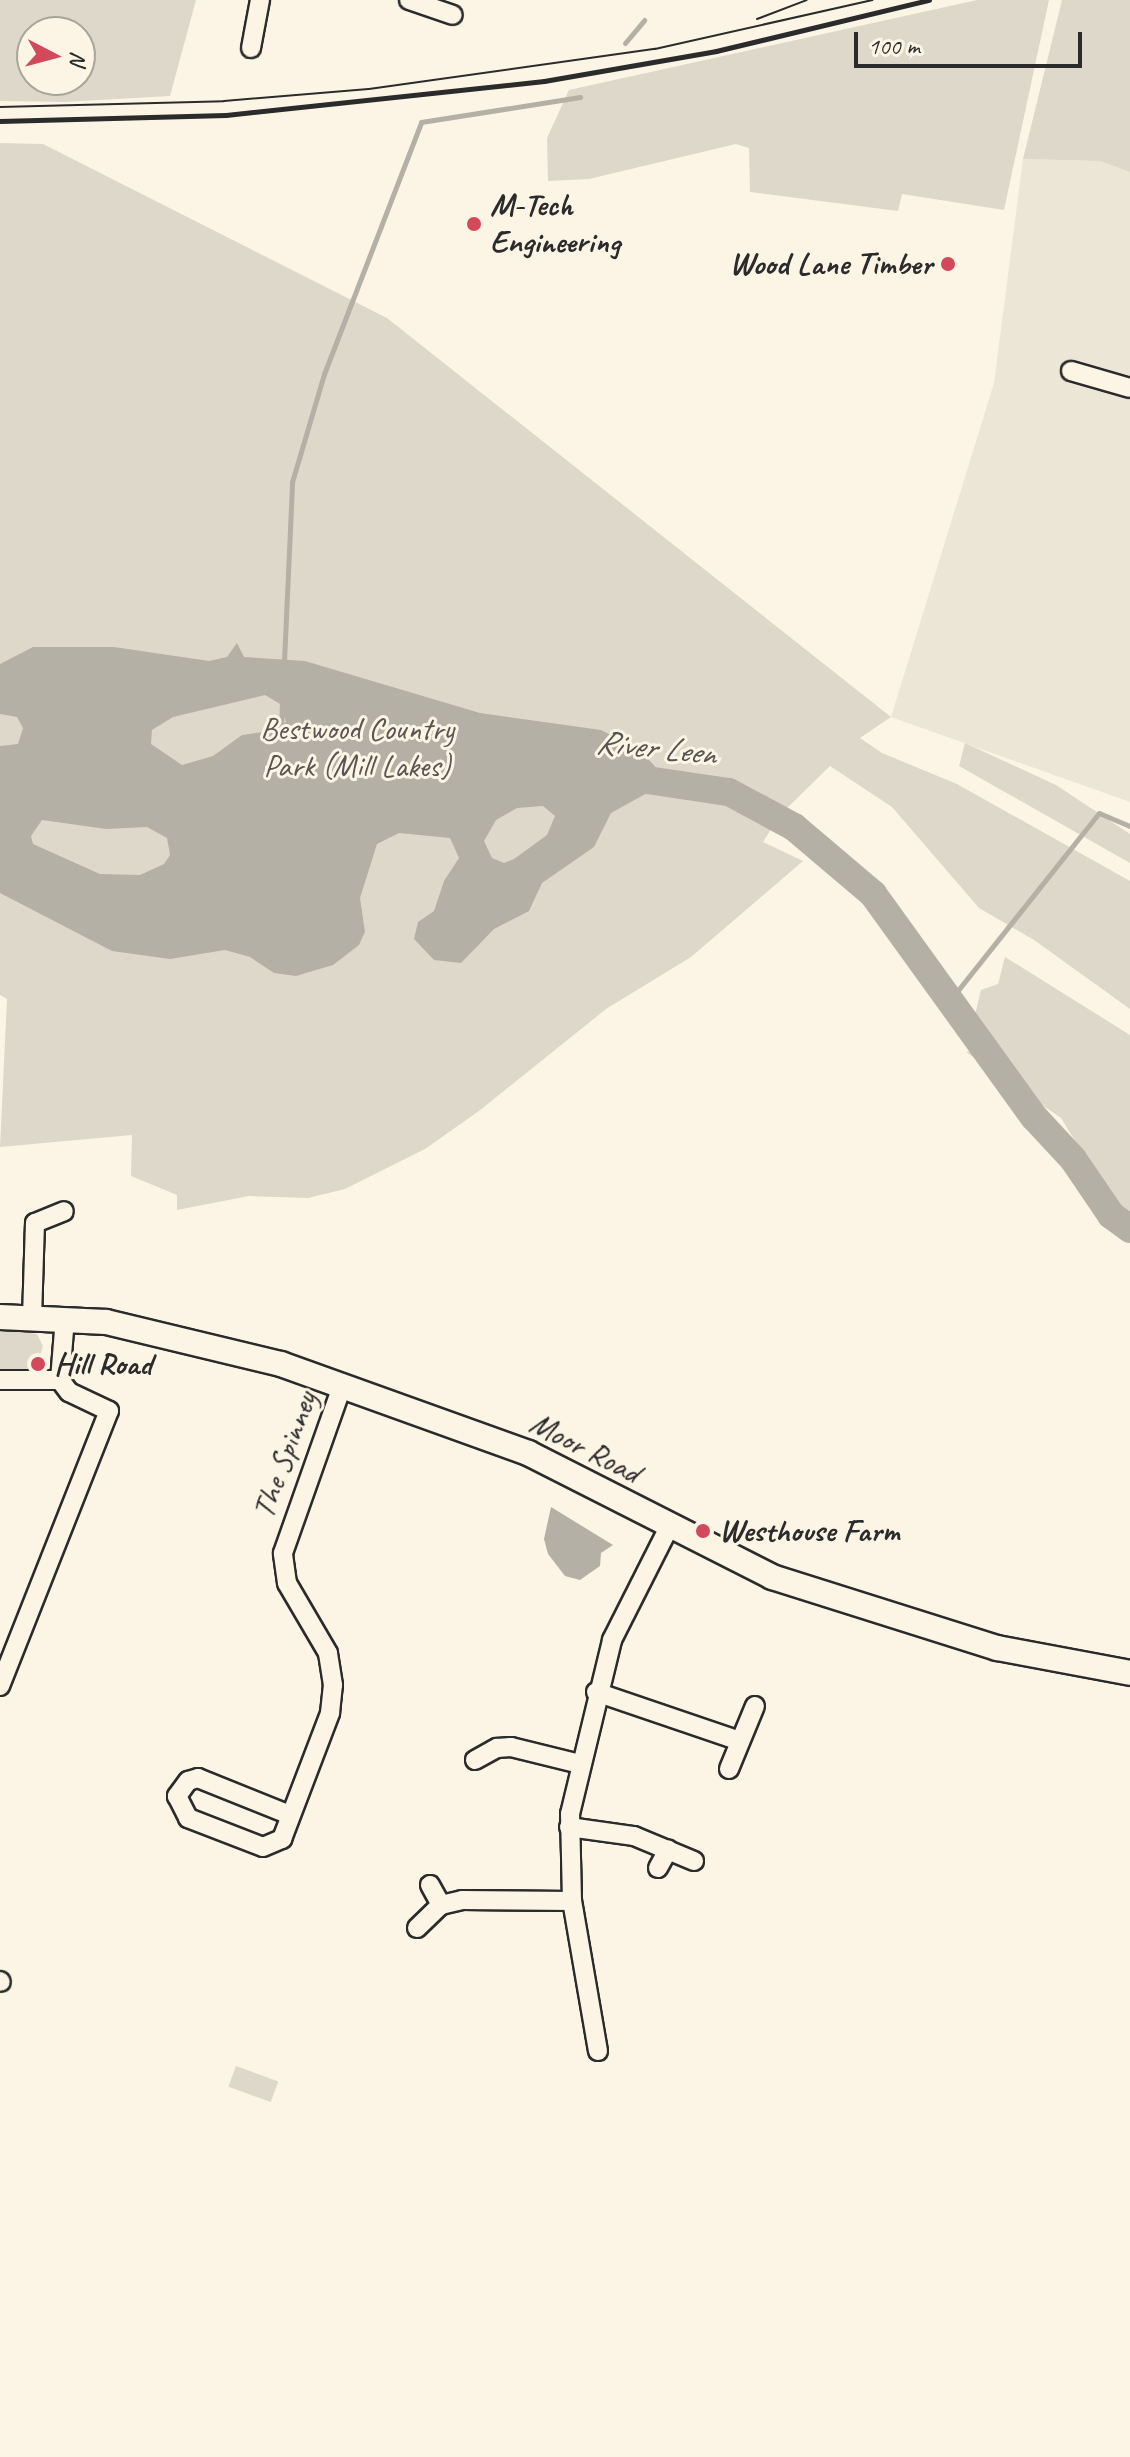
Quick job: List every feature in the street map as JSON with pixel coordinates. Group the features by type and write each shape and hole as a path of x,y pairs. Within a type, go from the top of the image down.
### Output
{"main road":[{"name":"Moor Road","path":"0,1317 65,1318 213,1345 343,1384 528,1453 772,1577 908,1623 997,1648 1130,1673"}],"street":[{"path":"251,48 260,0"},
{"path":"409,0 453,15"},
{"path":"255,24 274,27"},
{"path":"1071,371 1130,388"},
{"path":"32,1318 35,1223 64,1211"},
{"path":"0,1686 112,1404 69,1392 60,1380 65,1318"},
{"path":"0,1380 60,1380"},
{"name":"The Spinney","path":"290,1815 198,1778 188,1781 177,1796 188,1818 263,1847 282,1839 330,1713 333,1685 328,1653 287,1583 283,1553 343,1384"},
{"path":"598,2051 572,1901 569,1827 596,1692 612,1640 669,1527"},
{"path":"596,1692 740,1741"},
{"path":"729,1769 755,1706"},
{"path":"498,1728 503,1747"},
{"path":"475,1760 503,1747 580,1764"},
{"path":"569,1827 613,1831 694,1861"},
{"path":"658,1868 668,1850"},
{"path":"430,1885 441,1905"},
{"path":"417,1928 441,1905 518,1898 572,1901"}],"shaded area":[{"path":"1023,159 1100,161 1130,172 1130,802 891,717 994,383"},
{"path":"237,643 244,657 305,661 480,713 601,730 640,750 660,772 658,787 611,813 594,847 542,883 529,911 494,929 461,963 434,960 414,939 418,922 434,911 444,881 459,858 450,838 399,833 377,844 360,898 365,932 359,945 333,965 296,976 274,973 250,957 225,950 170,959 112,951 0,893 0,746 18,744 23,728 17,717 0,714 0,664 33,647 114,647 209,661 227,657","holes":["265,695 280,704 286,722 271,731 242,735 213,756 182,765 151,744 152,730 173,717","543,806 555,816 547,835 504,863 492,858 484,841 496,820 517,808","42,820 106,829 147,827 167,838 170,855 164,864 140,875 100,874 33,844 31,836"]},
{"path":"551,1507 613,1545 601,1553 600,1566 580,1580 565,1576 548,1554 544,1539"}],"green space":[{"path":"0,0 196,0 170,96 64,102 0,101"},
{"path":"977,0 1049,0 1004,210 902,194 898,211 750,192 749,148 736,144 589,179 548,181 547,138 569,90"},
{"path":"1062,0 1130,0 1130,172 1100,161 1023,159"},
{"name":"Bestwood Country Park (Mill Lakes)","path":"0,143 43,144 387,318 891,717 860,738 882,753 957,784 1130,881 1130,1009 1034,940 979,908 892,807 830,766 780,815 763,842 803,861 691,957 606,1009 479,1111 425,1149 345,1189 308,1198 249,1196 177,1210 177,1195 131,1176 132,1135 0,1147 7,999 0,995"},
{"path":"965,743 1056,785 1130,834 1130,863 959,766"},
{"path":"1005,957 1130,1035 1130,1218 1105,1190 1061,1118 966,1052 990,1047 974,1019 981,990 998,984"},
{"path":"0,1328 37,1334 43,1346 37,1365 25,1371 0,1369"},
{"path":"236,2066 278,2081 271,2102 228,2087"}],"waterway":[{"path":"625,43 644,20"},
{"path":"284,661 292,482 324,374 421,122 580,97"},
{"path":"281,729 282,703"},
{"name":"River Leen","path":"620,776 729,792 794,827 873,894 1034,1117 1073,1159 1111,1215 1130,1229"},
{"path":"947,1004 1099,813 1130,826"}],"tram line":[{"path":"757,19 807,0"},
{"path":"0,107 224,101 369,89 655,49 873,0"}],"railway":[{"path":"0,121 226,115 544,81 716,51 929,0"}],"place":[{"name":"M-Tech Engineering","path":"474,224"},
{"name":"Wood Lane Timber","path":"948,264"},
{"name":"Hill Road","path":"38,1364"},
{"name":"Westhouse Farm","path":"703,1531"}]}
